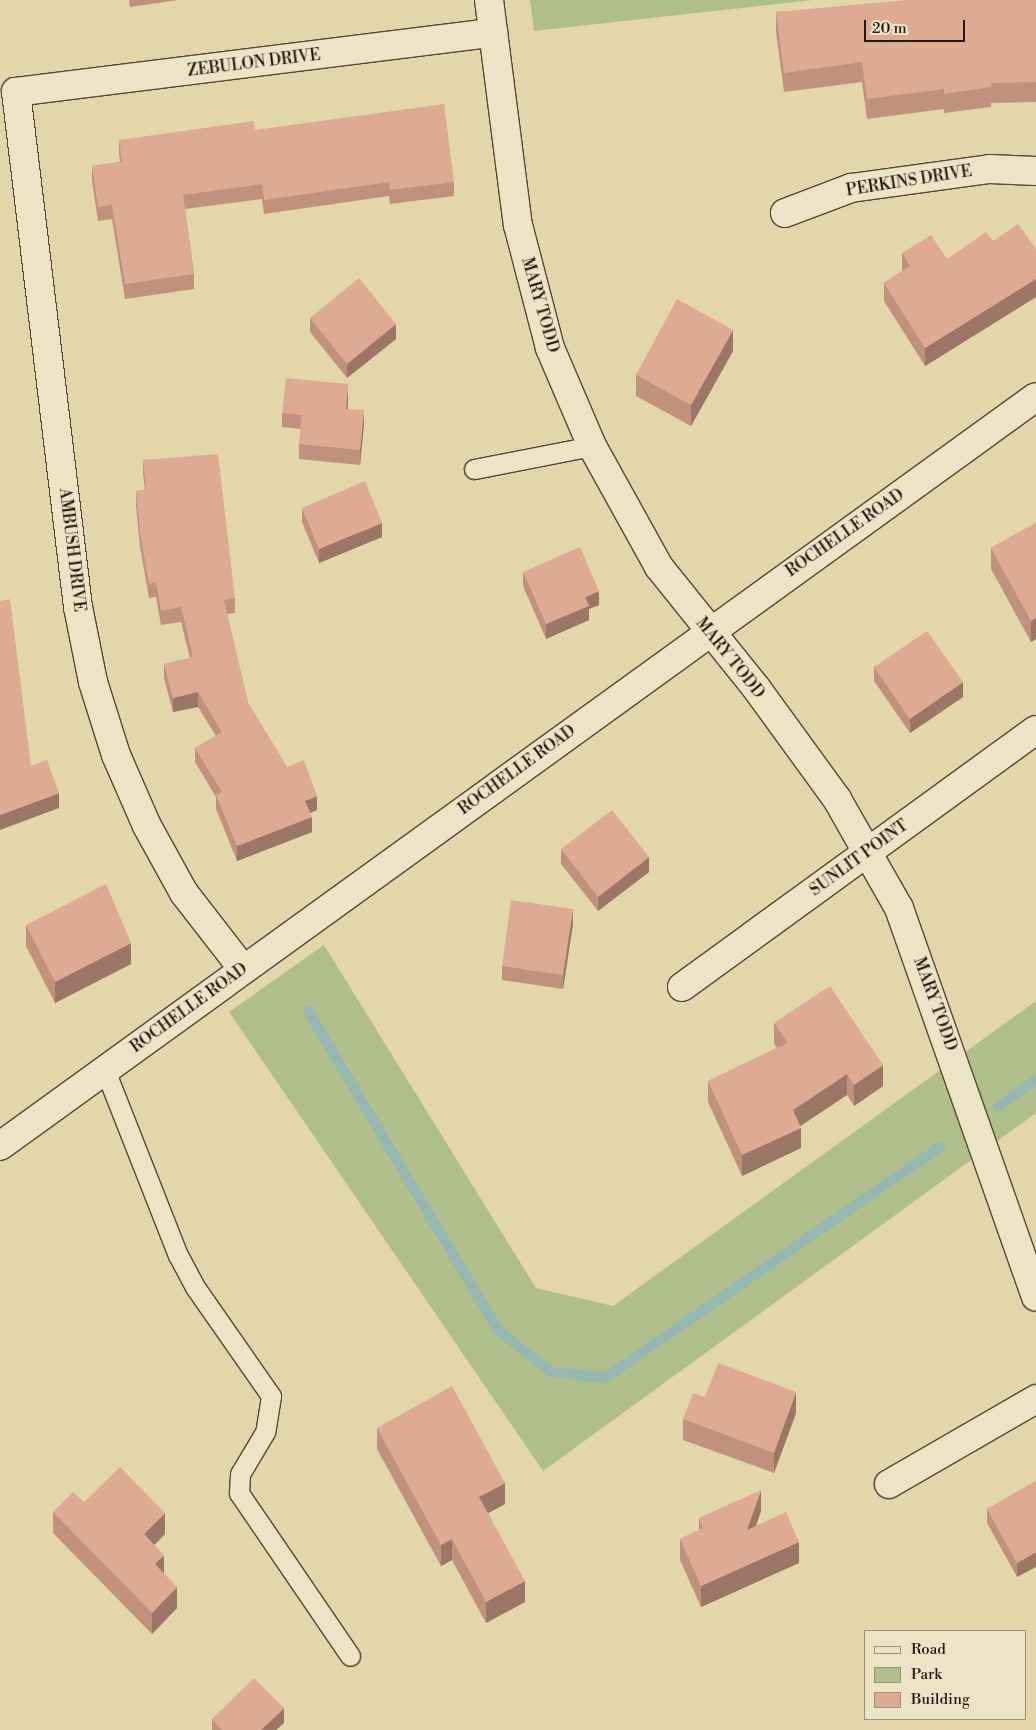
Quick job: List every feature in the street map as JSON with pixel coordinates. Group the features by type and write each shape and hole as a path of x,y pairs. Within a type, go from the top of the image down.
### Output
{"street":[{"name":"MARY TODD","path":"489,0 518,226 550,348 592,446 659,567 707,631 757,689 836,800 899,908 923,969 1036,1297"},
{"name":"ZEBULON DRIVE","path":"16,92 493,33"},
{"name":"AMBUSH DRIVE","path":"16,92 78,607 93,682 116,755 147,826 184,893 243,969"},
{"name":"PERKINS DRIVE","path":"785,213 851,188 990,169 1036,171"},
{"name":"ROCHELLE ROAD","path":"0,1146 707,631 1036,397"},
{"name":"SUNLIT POINT","path":"682,987 1036,730"},
{"path":"889,1484 1036,1399"}],"lane":[{"path":"474,468 592,446"},
{"path":"105,1070 178,1255 195,1288 271,1396 265,1432 240,1474 239,1493 350,1656"}],"green space":[{"path":"530,0 813,0 534,31"},
{"path":"324,945 536,1288 613,1306 1036,1001 1036,1113 543,1471 229,1012"}],"building":[{"path":"907,0 1036,0 1036,82 991,83 991,87 944,94 944,89 867,99 862,62 784,73 776,12"},
{"path":"444,104 454,182 390,190 389,182 264,200 262,184 183,195 194,274 125,284 112,205 98,207 92,166 122,162 119,140 254,121 255,130"},
{"path":"1018,224 1036,249 1036,279 925,348 884,283 910,266 902,253 931,235 947,259 986,232 993,241"},
{"path":"359,278 396,324 347,364 310,318"},
{"path":"677,299 733,330 691,405 636,375"},
{"path":"286,378 348,384 346,409 364,410 360,450 299,444 302,415 282,413"},
{"path":"218,454 235,598 224,600 248,703 287,767 304,760 317,796 305,801 312,817 237,846 216,795 222,792 195,748 222,732 198,692 173,698 164,664 193,657 181,607 161,611 156,582 149,584 140,532 136,491 146,490 143,460"},
{"path":"365,481 382,523 319,549 302,508"},
{"path":"1036,523 1036,618 1031,621 991,548"},
{"path":"580,547 599,591 585,597 589,606 546,624 523,572"},
{"path":"10,599 31,766 47,760 59,793 0,815 0,601"},
{"path":"927,631 963,682 910,719 874,667"},
{"path":"612,810 649,857 598,897 561,849"},
{"path":"106,884 131,943 55,982 26,925"},
{"path":"511,900 573,909 563,975 502,966"},
{"path":"830,986 883,1065 854,1085 847,1074 793,1110 801,1128 742,1155 708,1081 788,1043 774,1023"},
{"path":"718,1363 796,1392 774,1453 683,1419 693,1393 705,1397"},
{"path":"452,1386 505,1483 479,1497 525,1581 486,1602 452,1539 441,1545 377,1428"},
{"path":"120,1467 165,1513 144,1534 164,1555 155,1564 177,1587 152,1613 53,1512 73,1492 84,1502"},
{"path":"1036,1481 1036,1552 1017,1563 987,1509"},
{"path":"761,1490 747,1530 786,1512 799,1542 701,1586 680,1539 703,1528 699,1518"},
{"path":"254,1678 284,1708 261,1730 222,1730 212,1719"}],"waterway":[{"path":"308,1011 499,1331 551,1372 605,1378 941,1146"},
{"path":"999,1106 1036,1080"}]}
